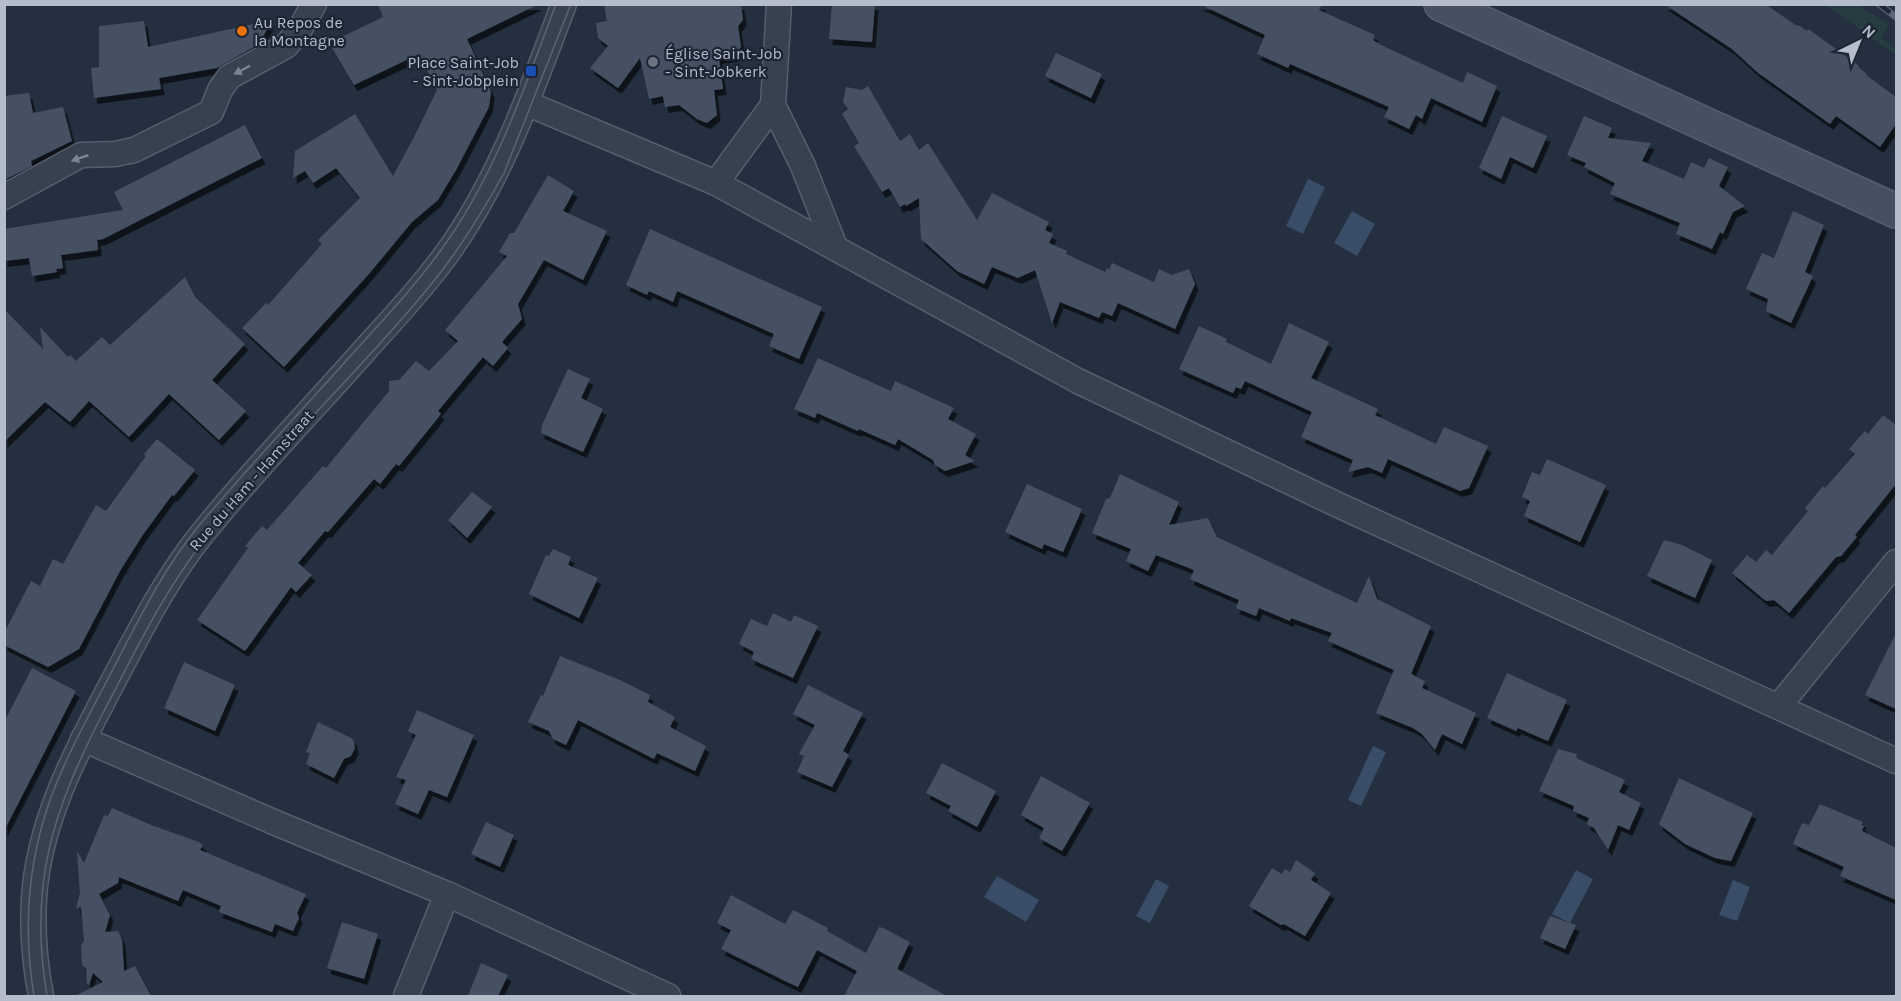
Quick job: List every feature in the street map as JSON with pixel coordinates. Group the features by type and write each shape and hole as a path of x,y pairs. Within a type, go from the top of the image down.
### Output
{"main road":[{"path":"1441,4 1896,212"}],"street":[{"path":"4,197 81,155 115,154 134,150 211,112 220,90 229,77 286,46 300,29 314,4"},
{"name":"Rue du Ham - Hamstraat","path":"41,996 34,921 37,878 51,817 83,739 158,598 201,536 243,485 410,300 447,253 484,196 510,143 564,4"},
{"path":"779,4 773,105 803,166 835,247"},
{"path":"526,103 716,183 1089,386 1336,504 1896,761"},
{"path":"716,183 773,105"},
{"path":"1779,706 1896,562"},
{"path":"83,739 447,894 668,996"},
{"path":"406,996 447,894"}],"green space":[{"path":"1826,5 1859,5 1889,25 1881,38 1896,49 1896,55"}],"water":[{"path":"1308,179 1325,187 1303,234 1286,226"},
{"path":"1352,211 1375,224 1357,256 1334,243"},
{"path":"1373,746 1386,752 1361,806 1348,800"},
{"path":"1576,870 1593,879 1570,923 1552,914"},
{"path":"997,876 1039,900 1026,922 984,897"},
{"path":"1156,879 1169,886 1150,923 1136,916"},
{"path":"1733,880 1750,887 1737,921 1719,915"}],"building":[{"path":"378,4 539,4 467,39 491,92 489,107 456,170 438,200 412,222 368,275 284,367 242,328 266,303 268,305 322,244 318,240 360,198 336,168 313,183 305,171 293,178 295,151 355,114 393,176 437,90 427,70 436,65 434,61 424,64 419,54 354,85 329,43 383,17"},
{"name":"Église Saint-Job - Sint-Jobkerk","path":"604,4 741,4 743,20 738,26 741,47 734,56 719,58 723,89 714,90 717,115 707,123 697,119 679,105 665,107 663,96 649,99 640,58 618,88 590,68 608,46 598,38 596,23 607,21"},
{"path":"832,4 875,4 872,42 829,39"},
{"path":"1199,4 1322,4 1319,10 1375,35 1373,40 1381,45 1463,83 1467,72 1497,86 1482,122 1431,98 1422,119 1416,115 1409,129 1384,117 1389,107 1290,64 1288,68 1257,54 1265,35"},
{"path":"1664,4 1765,4 1832,46 1896,97 1896,124 1880,147 1836,116 1830,124 1757,72 1732,49"},
{"path":"272,20 259,44 217,68 159,78 161,89 94,98 91,68 99,67 99,26 144,21 148,47"},
{"path":"1056,53 1102,74 1091,98 1045,76"},
{"path":"868,86 900,141 910,134 919,150 928,143 977,220 992,193 1049,222 1045,230 1053,234 1049,243 1067,251 1066,254 1105,272 1112,263 1154,282 1159,269 1172,275 1189,269 1195,284 1175,329 1118,303 1112,316 1102,312 1099,318 1060,302 1052,323 1035,270 1018,278 992,267 984,284 957,271 921,239 919,198 900,207 889,188 882,192 854,146 859,143 842,114 848,109 843,102 846,87 862,90"},
{"path":"29,93 33,113 63,107 72,141 31,161 32,166 4,180 4,96"},
{"path":"1502,116 1547,136 1533,168 1510,157 1501,179 1479,168"},
{"path":"1584,116 1612,128 1608,138 1651,143 1642,161 1684,179 1691,162 1704,168 1709,158 1728,167 1719,186 1745,206 1733,212 1723,234 1720,232 1712,249 1676,234 1680,223 1610,194 1615,183 1584,167 1586,163 1567,155"},
{"path":"245,125 262,158 97,240 98,250 61,255 63,268 56,269 57,272 32,276 29,258 4,261 4,229 123,210 114,192"},
{"path":"548,175 574,191 563,211 607,231 583,280 544,260 518,304 522,319 502,342 508,348 493,366 483,357 438,411 441,414 399,466 396,464 380,484 374,479 328,532 325,531 298,563 312,575 296,592 291,587 245,651 197,620 248,548 245,546 262,526 267,530 323,466 326,468 389,391 389,381 399,380 416,361 429,371 458,341 445,330 507,256 499,252 510,233 514,233"},
{"path":"1793,211 1824,225 1805,272 1813,276 1791,323 1766,311 1768,299 1746,289 1762,253 1774,258"},
{"path":"650,229 822,307 799,359 769,346 774,334 677,291 673,302 649,291 647,295 626,285"},
{"path":"185,277 196,298 245,344 212,380 246,411 219,440 169,394 129,437 89,401 70,422 45,402 4,442 4,309 43,349 40,327 68,357 70,355 76,361 102,337 110,345"},
{"path":"1289,323 1329,342 1311,378 1378,409 1375,415 1436,444 1444,427 1488,446 1469,488 1460,491 1388,459 1382,473 1368,467 1348,472 1353,460 1301,437 1312,412 1245,381 1241,389 1236,387 1233,393 1179,369 1199,326 1271,364"},
{"path":"818,358 891,391 895,381 954,408 948,419 976,434 965,455 975,461 945,471 935,465 933,460 898,439 895,445 817,413 815,418 794,409"},
{"path":"568,369 590,379 581,398 603,409 583,452 541,433 542,425"},
{"path":"1883,415 1896,425 1896,484 1855,535 1857,537 1841,556 1836,557 1789,613 1774,600 1766,601 1732,573 1747,555 1756,562 1766,550 1772,555 1808,511 1805,508 1823,486 1825,488 1855,454 1849,449 1865,431 1868,434"},
{"path":"157,439 195,470 174,496 172,495 142,536 120,571 79,649 48,667 4,645 4,633 31,581 40,586 53,559 63,564 96,505 106,511 146,456 144,454"},
{"path":"1547,459 1606,485 1580,542 1524,516 1530,501 1522,497 1532,472 1540,475"},
{"path":"1120,474 1179,502 1169,525 1208,518 1217,537 1357,603 1369,576 1377,599 1431,626 1411,674 1425,681 1422,688 1476,713 1462,744 1442,734 1435,750 1422,734 1413,728 1376,713 1394,670 1328,641 1332,633 1291,618 1290,621 1259,608 1256,616 1236,608 1239,600 1190,579 1194,570 1156,555 1148,571 1126,561 1131,549 1092,533 1106,499 1110,498"},
{"path":"1027,484 1082,509 1063,552 1044,544 1042,549 1005,532"},
{"path":"472,492 492,507 467,538 448,520"},
{"path":"1664,540 1682,545 1712,560 1695,598 1647,576"},
{"path":"553,549 571,557 568,565 598,578 579,618 529,594 546,555 549,556"},
{"path":"773,613 791,622 794,615 818,626 793,678 751,659 754,652 739,644 751,619 767,626"},
{"path":"1896,633 1896,709 1865,695"},
{"path":"560,656 620,680 650,695 648,702 675,717 670,727 706,746 695,771 657,753 654,759 578,720 566,745 553,739 549,731 528,722 541,695 543,696"},
{"path":"184,662 235,685 215,731 164,708"},
{"path":"32,668 76,691 4,831 4,722"},
{"path":"1507,673 1567,700 1548,741 1518,728 1516,731 1487,718"},
{"path":"808,685 863,713 843,751 849,755 832,787 797,772 804,756 799,754 815,725 793,714"},
{"path":"417,710 474,735 447,797 429,790 418,814 395,804 406,780 396,777 416,735 408,731"},
{"path":"318,722 353,739 355,748 351,756 344,759 334,778 306,764 310,753 306,752"},
{"path":"1558,749 1577,754 1576,758 1625,780 1619,792 1641,803 1629,830 1618,825 1608,850 1594,828 1587,824 1589,818 1573,811 1574,806 1539,791"},
{"path":"942,763 996,791 977,827 948,811 951,806 926,793"},
{"path":"1041,776 1090,803 1062,851 1039,838 1044,828 1021,815"},
{"path":"1679,778 1753,813 1731,861 1715,858 1685,844 1659,824"},
{"path":"1820,804 1863,822 1862,831 1896,848 1896,900 1840,876 1844,867 1793,844 1802,823 1809,825"},
{"path":"112,808 199,842 203,845 200,850 306,894 297,913 299,918 293,931 275,924 272,932 219,912 221,906 183,890 178,901 119,877 118,883 99,894 110,915 105,932 118,931 122,940 124,971 135,966 151,996 75,996 103,982 93,973 89,985 87,984 86,968 82,965 81,945 84,941 81,906 76,909 80,893 77,851 84,863 104,815 108,816"},
{"path":"486,822 514,835 500,867 471,854"},
{"path":"1296,860 1315,873 1311,880 1331,893 1305,936 1249,906 1272,868 1282,874 1285,869 1290,872"},
{"path":"731,895 785,924 793,910 828,928 827,931 866,953 879,927 883,928 910,942 897,969 947,996 844,996 857,971 817,950 798,987 783,980 721,949 731,930 717,923"},
{"path":"1550,916 1576,925 1565,949 1540,938"},
{"path":"342,922 378,934 364,979 327,968"},
{"path":"481,963 508,975 498,996 468,996"}],"tram line":[{"path":"34,996 28,920 33,870 43,821 65,764 133,631 162,578 197,528 400,302 460,222 507,131 556,4"},
{"path":"47,996 42,956 41,918 43,883 49,849 59,815 86,747 139,644 176,580 205,539 259,474 402,319 460,246 504,173 571,4"}],"railway":[{"path":"1879,4 1896,17"}],"place":[{"name":"Au Repos de la Montagne","path":"242,31"},
{"name":"Église Saint-Job - Sint-Jobkerk","path":"653,62"},
{"name":"Place Saint-Job - Sint-Jobplein","path":"531,71"}]}
